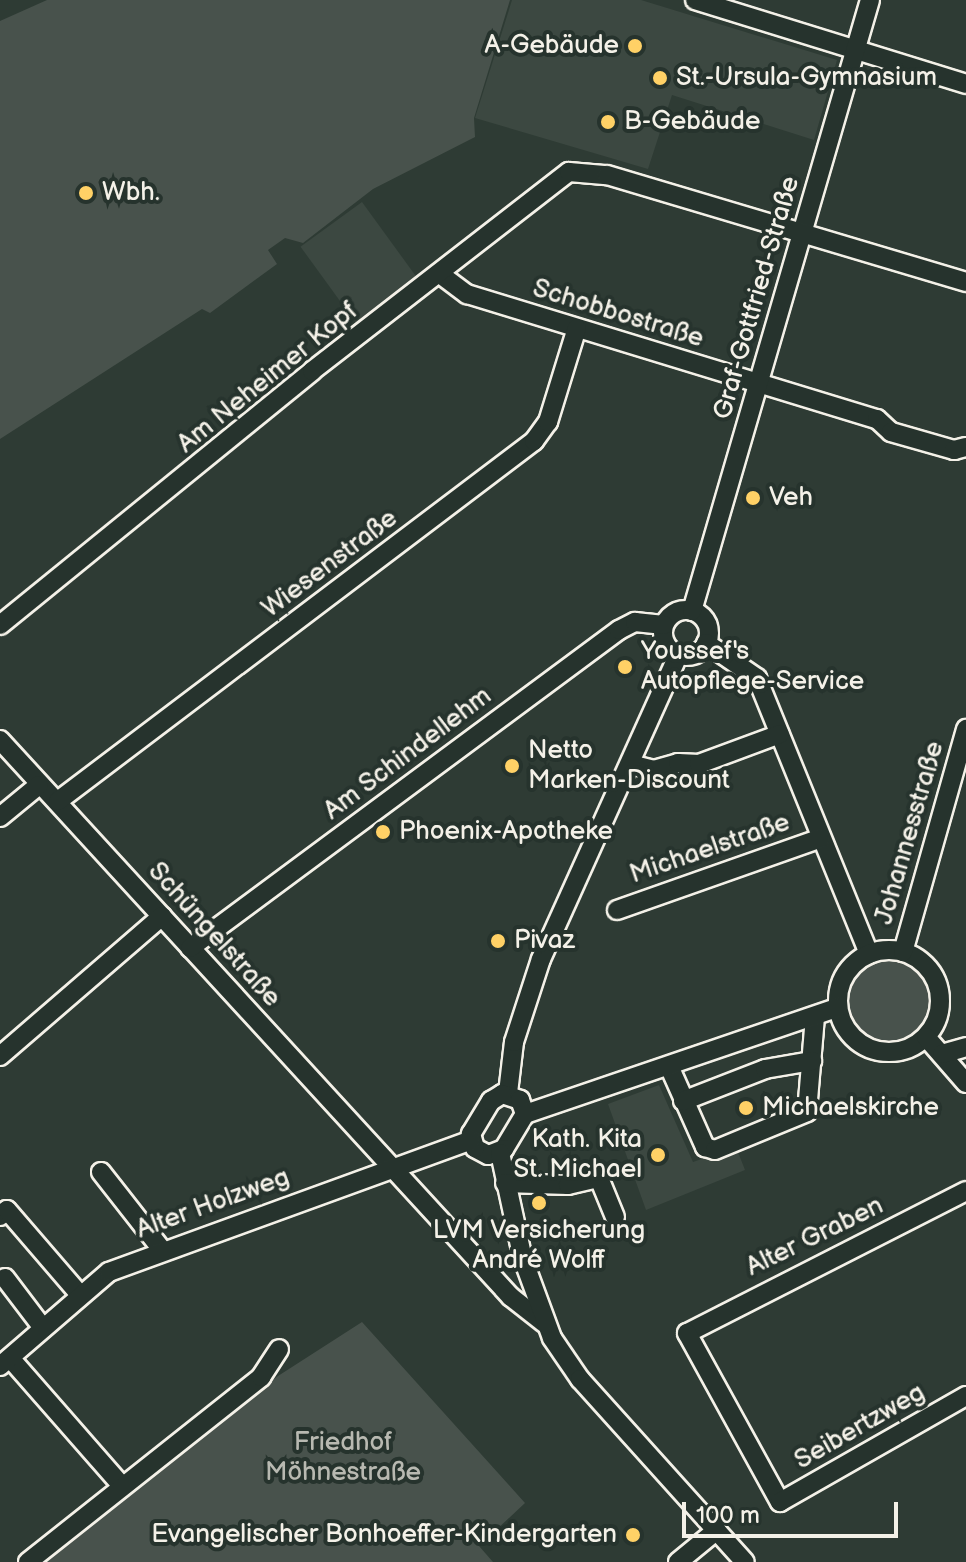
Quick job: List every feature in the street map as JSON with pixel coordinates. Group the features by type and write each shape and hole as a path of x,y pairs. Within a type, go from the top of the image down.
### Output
{"street":[{"path":"695,0 966,84"},
{"name":"Graf-Gottfried-Straße","path":"692,611 870,0"},
{"name":"Am Neheimer Kopf","path":"0,625 312,371 569,172 607,175 803,233"},
{"path":"803,233 966,282"},
{"name":"Schobbostraße","path":"440,274 467,294 877,419 891,432 954,450 966,447"},
{"name":"Wiesenstraße","path":"58,801 534,441 548,422 577,328"},
{"path":"692,611 707,623 706,643 695,654 679,654 666,643 664,625 672,614 692,611"},
{"name":"Am Schindellehm","path":"190,948 619,630 635,622 664,625"},
{"name":"Michaelstraße","path":"706,643 754,673 869,954"},
{"path":"508,1093 514,1042 532,983 679,654"},
{"name":"Johannesstraße","path":"903,952 966,729"},
{"path":"630,764 654,770 678,763 699,764 780,734"},
{"name":"Schüngelstraße","path":"0,740 390,1166"},
{"path":"0,817 39,785"},
{"name":"Michaelstraße","path":"617,910 821,838"},
{"path":"0,1056 162,916"},
{"path":"903,952 928,968 940,995 939,1011 926,1037 898,1052 870,1050 844,1027 837,1008 846,972 869,954 903,952"},
{"path":"745,1562 580,1379 544,1323 505,1183 500,1153 525,1114 837,1008"},
{"path":"669,1066 705,1147 715,1150 804,1116 809,1108 815,1016"},
{"path":"926,1037 966,1083"},
{"path":"942,1054 966,1047"},
{"path":"683,1101 765,1069 812,1061"},
{"path":"508,1093 520,1100 525,1114"},
{"path":"500,1153 479,1152 471,1140 491,1101 508,1093"},
{"name":"Alter Holzweg","path":"5,1362 109,1272 390,1166 471,1140"},
{"path":"390,1166 511,1297 544,1323"},
{"path":"101,1172 163,1251"},
{"path":"505,1183 568,1185 599,1178 615,1217"},
{"name":"Alter Graben","path":"687,1333 966,1191"},
{"path":"0,1216 7,1210 80,1295"},
{"path":"5,1278 43,1328"},
{"name":"Seibertzweg","path":"687,1333 780,1502 966,1396"},
{"path":"28,1562 261,1377 279,1349"},
{"path":"5,1362 122,1486"},
{"path":"678,1562 717,1530"}],"shaded area":[{"name":"St.-Ursula-Gymnasium","path":"512,0 641,0 837,60 814,140 672,95 648,169 475,118"},
{"path":"362,202 417,278 356,323 301,247"},
{"name":"Kath. Kita St. Michael","path":"659,1085 693,1162 736,1147 745,1170 646,1210 608,1104"}],"green space":[{"path":"47,0 510,0 474,118 475,137 373,189 303,243 285,238 268,250 277,264 210,313 202,309 0,439 0,21"},
{"path":"881,961 897,961 913,968 924,979 931,1003 928,1019 919,1033 897,1045 881,1045 865,1038 854,1027 847,1011 847,995 854,979 865,968"},
{"name":"Friedhof Möhnestraße","path":"362,1322 525,1503 479,1546 493,1562 33,1562 278,1376"}],"place":[{"name":"A-Gebäude","path":"635,46"},
{"name":"St.-Ursula-Gymnasium","path":"660,78"},
{"name":"B-Gebäude","path":"608,122"},
{"name":"Wbh.","path":"86,193"},
{"name":"Veh","path":"753,498"},
{"name":"Youssef's Autopflege-Service","path":"625,667"},
{"name":"Netto Marken-Discount","path":"512,766"},
{"name":"Phoenix-Apotheke","path":"383,832"},
{"name":"Pivaz","path":"498,941"},
{"name":"Michaelskirche","path":"746,1108"},
{"name":"Kath. Kita St. Michael","path":"658,1155"},
{"name":"LVM Versicherung André Wolff","path":"539,1203"},
{"name":"Evangelischer Bonhoeffer-Kindergarten","path":"633,1535"}]}
